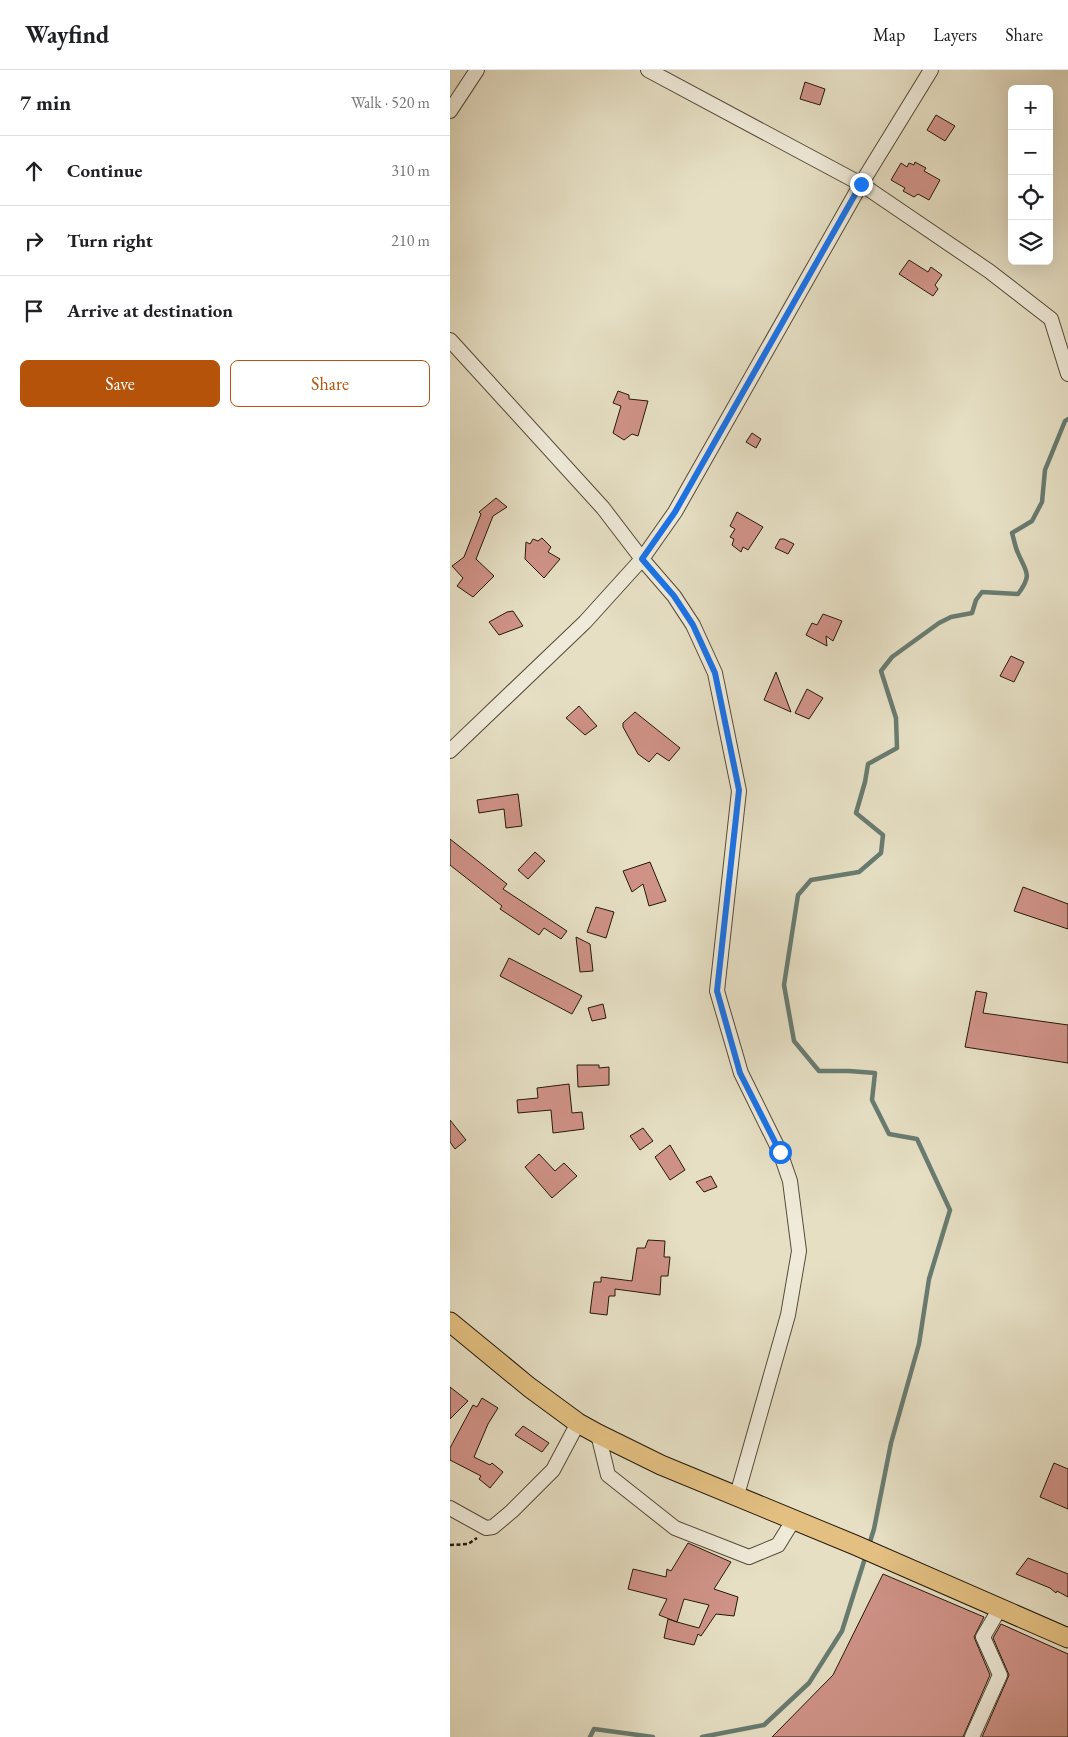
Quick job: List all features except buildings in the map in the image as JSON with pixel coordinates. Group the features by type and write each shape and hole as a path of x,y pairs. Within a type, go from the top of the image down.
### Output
{"highway":[{"path":"450,1322 529,1387 578,1423 598,1434 661,1465 794,1519 1068,1638"}],"street":[{"path":"450,111 477,70"},
{"path":"648,70 861,184 989,271 1051,319 1068,374"},
{"path":"450,751 584,622 642,559 675,512 861,184 931,70"},
{"path":"450,340 603,508 642,559 674,596 693,625 715,673 739,790 717,991 740,1073 780,1152 790,1181 799,1251 788,1315 737,1495"},
{"path":"450,1508 486,1528 493,1527 553,1470 578,1423"},
{"path":"598,1434 608,1475 675,1528 749,1557 778,1545 794,1519"},
{"path":"972,1737 1000,1675 983,1637 1000,1608"}],"path":[{"path":"450,1545 468,1544 493,1527"}],"waterway":[{"path":"869,1545 874,1529 891,1443 919,1344 929,1279 950,1210 917,1139 889,1134 872,1100 875,1073 819,1071 794,1041 784,985 798,895 811,880 859,872 881,853 883,835 856,813 868,764 897,748 896,718 881,671 892,657 939,623 951,617 972,613 976,600 982,592 1018,594 1023,587 1027,573 1017,551 1012,533 1032,521 1042,502 1045,470 1065,421 1068,419"},
{"path":"702,1737 764,1725 809,1683 842,1631 866,1555"},
{"path":"590,1737 594,1729 653,1737"}],"route":[{"path":"780,1152 740,1073 717,991 739,790 715,673 693,625 674,596 642,559 675,512 861,184"}]}
